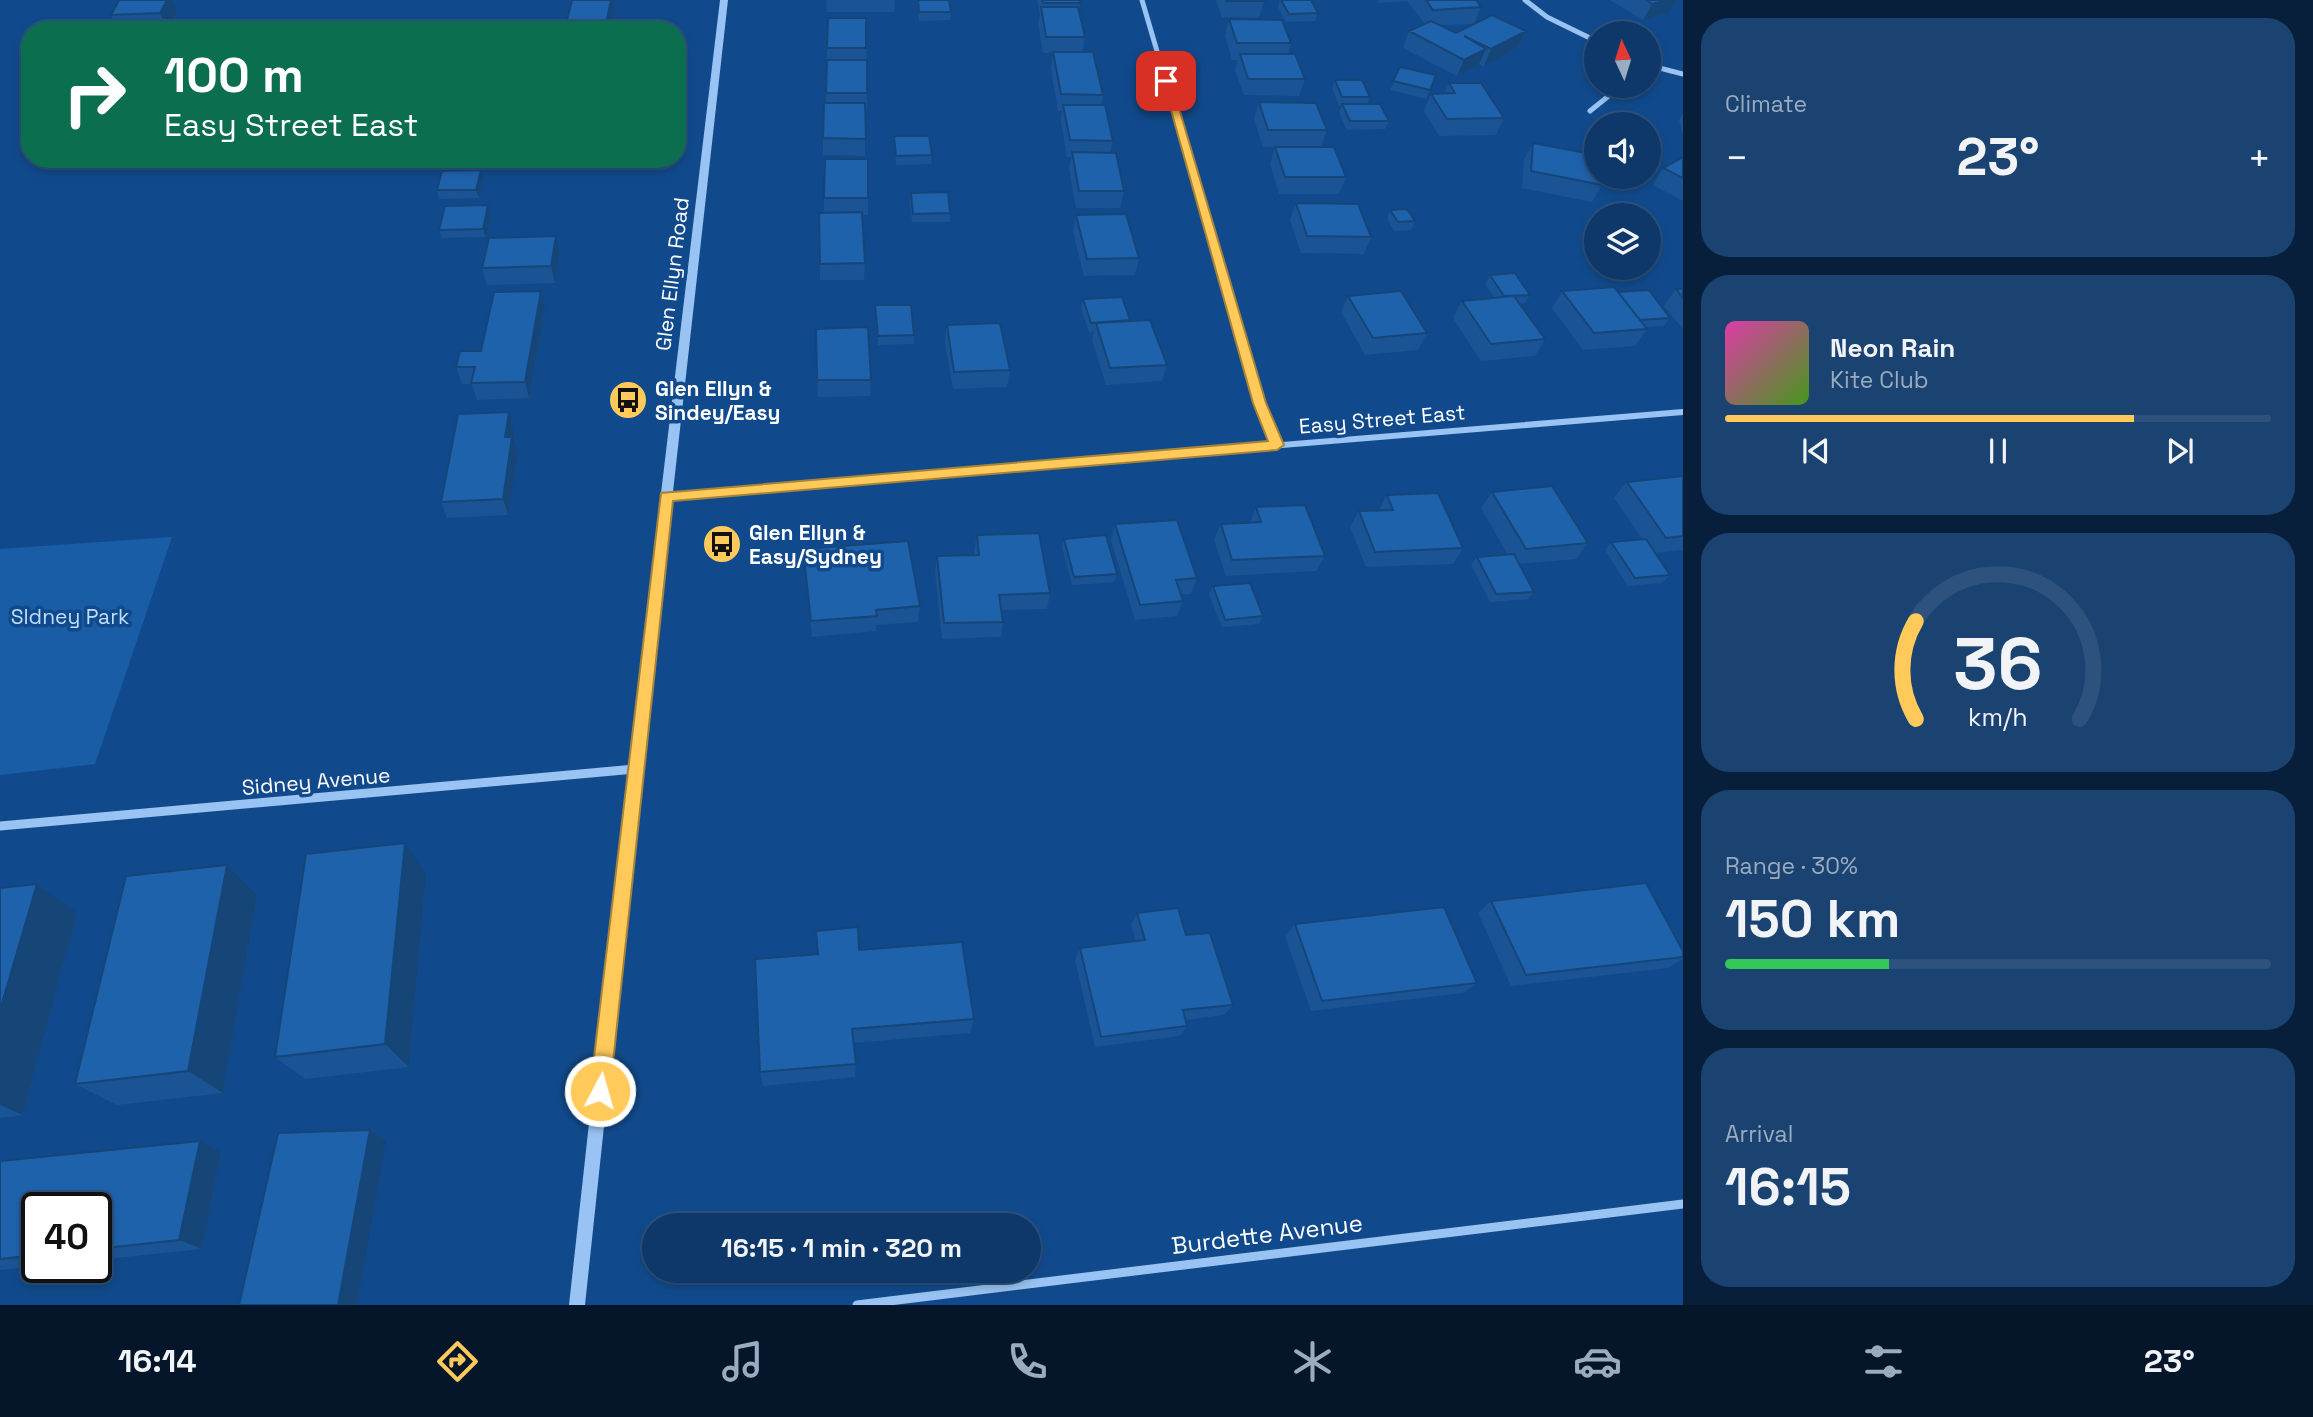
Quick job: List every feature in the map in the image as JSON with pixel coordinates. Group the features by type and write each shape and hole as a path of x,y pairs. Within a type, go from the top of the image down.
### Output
{"street":[{"name":"Glen Ellyn Road","path":"577,1305 635,769 724,0"},
{"path":"1142,0 1259,403 1277,445"},
{"path":"1525,0 1547,17 1584,35"},
{"path":"1661,68 1683,74"},
{"path":"1590,111 1606,98"},
{"name":"Easy Street East","path":"666,496 1683,412"},
{"name":"Sidney Avenue","path":"0,826 635,769"},
{"name":"Burdette Avenue","path":"857,1305 1683,1204"}],"green space":[{"name":"SIdney Park","path":"172,537 95,764 0,775 0,549"}],"building":[{"path":"119,0 167,0 160,13 111,15"},
{"path":"572,0 611,0 607,21 567,21"},
{"path":"918,0 949,0 951,12 919,12"},
{"path":"1042,0 1080,0 1081,3 1043,3"},
{"path":"1263,0 1264,1 1226,1"},
{"path":"1281,0 1311,0 1318,13 1289,14"},
{"path":"1426,0 1476,0 1481,7 1433,10"},
{"path":"1646,0 1666,0 1652,4"},
{"path":"1041,7 1078,7 1085,37 1046,37"},
{"path":"1492,15 1526,31 1491,49 1464,36 1486,49 1464,60 1409,31 1431,21 1456,33"},
{"path":"828,18 866,18 866,48 827,48"},
{"path":"1229,19 1282,20 1291,43 1237,43"},
{"path":"1053,52 1093,52 1103,95 1061,94"},
{"path":"1240,54 1295,54 1305,79 1248,79"},
{"path":"827,60 867,60 867,93 826,93"},
{"path":"1400,67 1436,75 1430,90 1393,81"},
{"path":"1335,80 1362,80 1370,97 1342,97"},
{"path":"1449,83 1481,83 1504,118 1447,119 1431,94 1455,93"},
{"path":"1259,102 1316,103 1327,130 1268,130"},
{"path":"824,103 865,103 866,139 823,138"},
{"path":"1342,104 1380,104 1389,121 1350,121"},
{"path":"1063,105 1105,105 1113,141 1070,140"},
{"path":"894,136 929,136 932,155 896,156"},
{"path":"1533,143 1584,153 1584,181 1531,171"},
{"path":"1275,147 1334,147 1346,177 1285,177"},
{"path":"1072,152 1116,153 1124,191 1079,191"},
{"path":"1683,157 1683,178 1663,168"},
{"path":"825,159 868,159 868,198 824,198"},
{"path":"481,170 476,190 437,190 442,171"},
{"path":"948,192 950,213 913,214 911,193"},
{"path":"1296,203 1358,204 1371,237 1307,236"},
{"path":"488,205 483,229 439,230 445,206"},
{"path":"1407,209 1415,221 1398,222 1390,210"},
{"path":"862,212 865,263 820,264 819,213"},
{"path":"1126,214 1139,258 1087,259 1076,215"},
{"path":"556,236 551,266 482,268 489,238"},
{"path":"1515,273 1530,295 1504,296 1490,275"},
{"path":"1614,287 1647,329 1594,333 1562,291"},
{"path":"1676,289 1683,289 1683,298"},
{"path":"1649,290 1670,318 1640,320 1618,292"},
{"path":"541,291 525,382 471,383 475,367 456,367 460,351 481,351 494,292"},
{"path":"1401,291 1427,333 1373,338 1348,296"},
{"path":"1514,296 1545,339 1491,344 1462,301"},
{"path":"1122,297 1130,320 1091,323 1083,299"},
{"path":"875,305 911,305 914,335 878,336"},
{"path":"1150,320 1167,365 1110,368 1096,323"},
{"path":"1000,323 1010,370 954,372 947,325"},
{"path":"868,327 871,380 817,380 816,329"},
{"path":"509,412 505,437 512,437 503,499 441,502 458,414"},
{"path":"1683,476 1683,536 1666,538 1627,482"},
{"path":"1552,486 1588,543 1526,549 1492,492"},
{"path":"1438,493 1463,548 1375,552 1359,511 1393,510 1387,495"},
{"path":"1305,505 1325,556 1232,560 1221,524 1261,522 1256,507"},
{"path":"1177,520 1197,578 1176,580 1183,601 1140,605 1115,524"},
{"path":"1039,533 1050,593 999,595 1003,622 944,623 937,556 979,555 977,535"},
{"path":"1106,535 1117,574 1074,577 1064,539"},
{"path":"1646,539 1670,575 1635,578 1611,542"},
{"path":"908,541 920,606 876,610 877,616 811,621 803,549"},
{"path":"1514,554 1534,592 1496,594 1477,557"},
{"path":"1250,583 1263,616 1225,620 1213,586"},
{"path":"405,843 385,1044 275,1057 306,854"},
{"path":"227,865 188,1071 75,1084 126,876"},
{"path":"1646,883 1683,951 1683,957 1526,975 1491,901"},
{"path":"37,884 0,1010 0,888"},
{"path":"1444,907 1477,983 1322,1001 1295,924"},
{"path":"1178,908 1186,935 1210,933 1233,1005 1183,1010 1187,1026 1101,1037 1080,948 1145,940 1137,913"},
{"path":"858,927 859,950 962,942 974,1019 852,1029 856,1064 760,1072 755,959 818,954 816,931"},
{"path":"370,1130 338,1305 239,1305 278,1133"},
{"path":"200,1141 179,1240 112,1247 112,1192 21,1192 21,1257 0,1259 0,1161"}],"place":[{"name":"Glen Ellyn & Sindey/Easy","path":"628,400"},
{"name":"Glen Ellyn & Easy/Sydney","path":"722,544"}],"route":[{"path":"600,1091 666,496 1277,445 1259,403 1166,81"}]}
